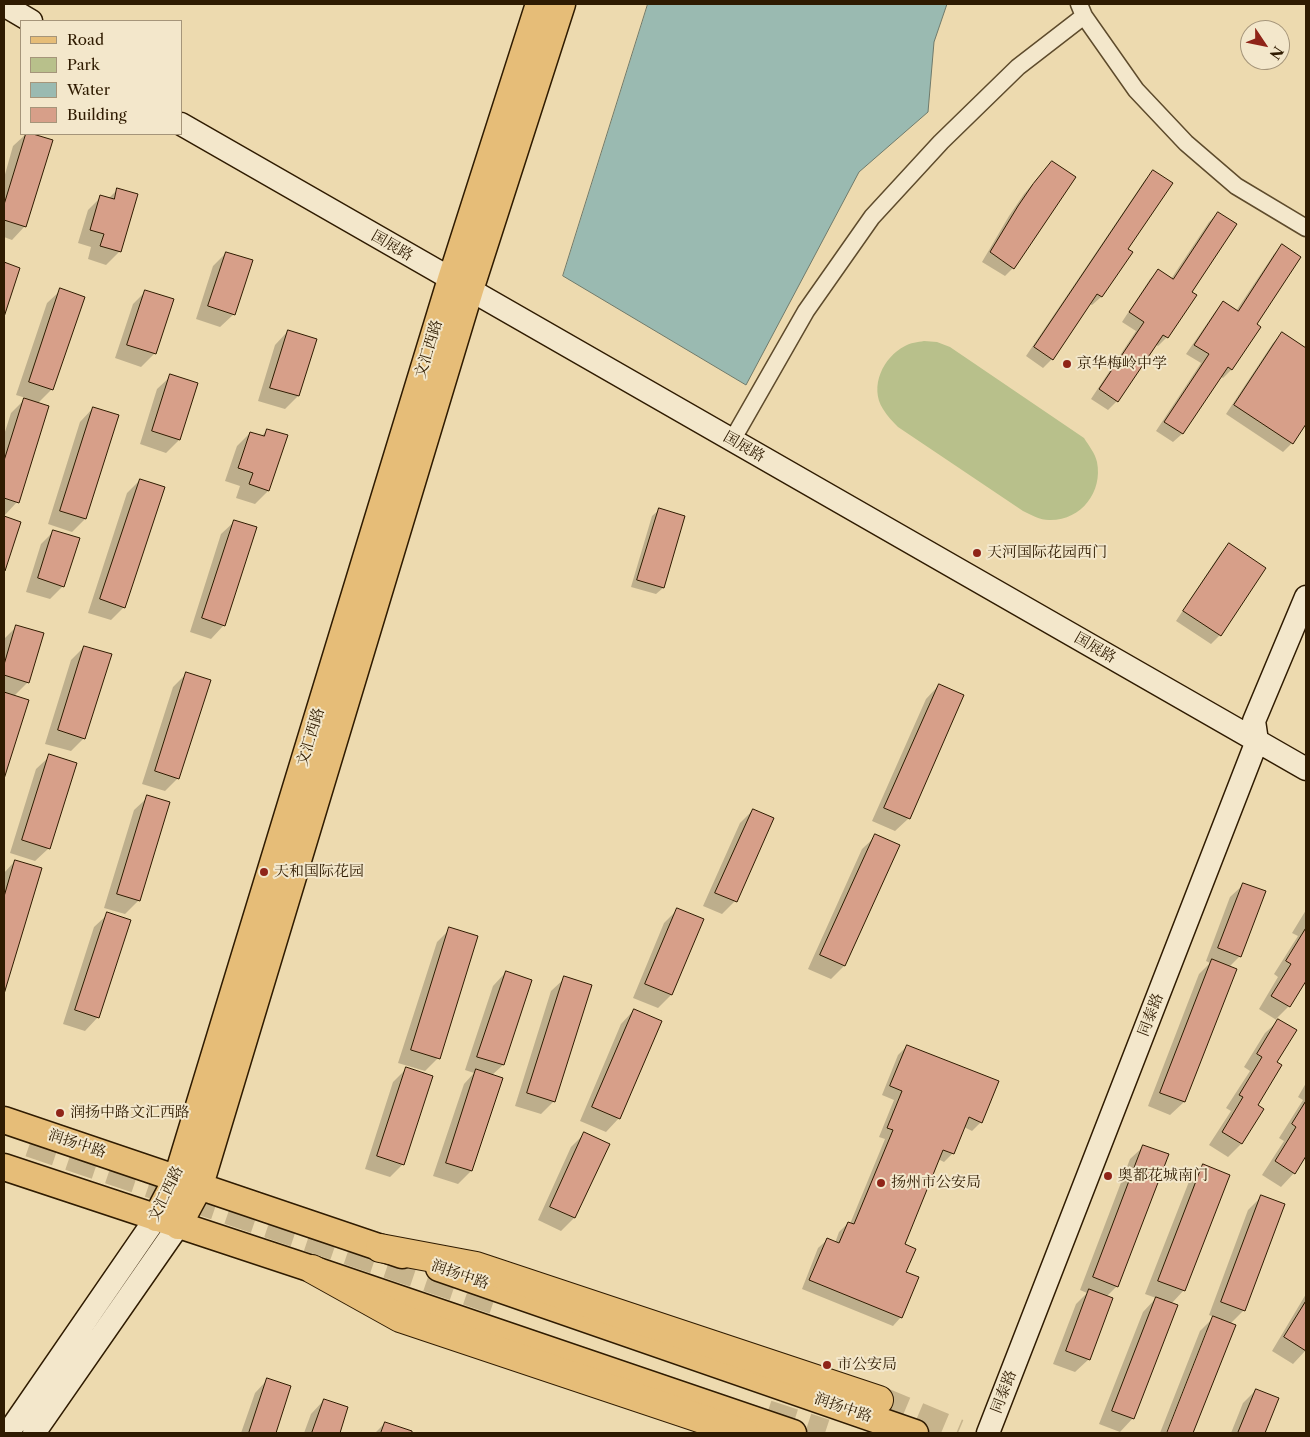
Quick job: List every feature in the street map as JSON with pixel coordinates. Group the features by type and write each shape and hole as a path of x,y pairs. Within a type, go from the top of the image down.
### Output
{"highway":[{"path":"380,1248 476,1266 880,1400"},
{"path":"312,1269 400,1318 744,1433"}],"main road":[{"name":"文汇西路","path":"167,1222 189,1182 462,278 538,4"},
{"name":"文汇西路","path":"462,278 562,4"},
{"name":"润扬中路","path":"4,1120 915,1433"},
{"path":"4,1167 312,1269 792,1433"}],"street":[{"path":"4,5 29,20"},
{"path":"738,430 806,312 872,217 941,142 1018,67 1081,10 1136,90 1186,143 1236,186 1306,228"},
{"path":"4,22 20,31"},
{"name":"国展路","path":"182,109 462,278 1255,731 1306,751"},
{"name":"国展路","path":"182,125 738,430 1255,731 1306,769"},
{"name":"同泰路","path":"988,1433 1306,597"},
{"name":"文汇西路","path":"8,1433 167,1222"},
{"name":"文汇西路","path":"34,1433 167,1222"}],"green space":[{"path":"924,341 937,342 950,347 1084,438 1095,456 1098,473 1097,484 1093,494 1080,510 1071,516 1049,520 1029,514 898,427 892,421 879,400 877,391 881,373 890,357 897,351 909,344"}],"water":[{"path":"648,4 947,4 934,42 928,112 859,172 746,385 563,276"}],"building":[{"path":"26,135 36,135 53,140 26,227 4,220 4,205"},
{"path":"1052,161 1076,177 1014,269 990,252 1018,206"},
{"path":"1153,170 1173,183 1128,249 1133,252 1102,297 1097,294 1053,360 1034,347"},
{"path":"117,188 138,194 121,252 100,246 104,234 90,230 100,195 114,199"},
{"path":"1218,212 1237,224 1192,292 1197,295 1168,338 1163,335 1118,402 1099,389 1144,322 1129,312 1158,269 1173,279"},
{"path":"1282,244 1301,257 1257,324 1261,327 1232,370 1228,367 1183,434 1164,422 1209,354 1194,345 1223,301 1238,311"},
{"path":"226,252 253,260 235,315 208,306"},
{"path":"4,262 20,268 4,317"},
{"path":"60,288 85,297 53,390 29,382"},
{"path":"145,290 174,299 156,354 127,345"},
{"path":"288,330 317,339 299,396 270,388"},
{"path":"1282,332 1306,348 1306,424 1293,444 1234,405"},
{"path":"170,374 198,383 180,440 152,431"},
{"path":"24,398 49,406 19,503 4,498 4,461"},
{"path":"93,407 119,415 86,519 60,511"},
{"path":"267,429 288,435 269,491 249,484 253,473 238,468 250,432 264,436"},
{"path":"140,479 165,487 125,608 100,599"},
{"path":"659,508 685,516 664,588 637,580"},
{"path":"4,516 21,522 5,571 4,571"},
{"path":"234,520 257,527 225,626 202,618"},
{"path":"53,530 80,538 64,587 38,578"},
{"path":"1229,543 1266,568 1221,636 1183,611"},
{"path":"16,625 44,633 29,683 4,675 4,665"},
{"path":"84,646 112,654 85,739 58,730"},
{"path":"186,672 211,680 179,779 155,771"},
{"path":"939,684 964,695 910,819 884,808"},
{"path":"4,692 29,700 4,779"},
{"path":"49,754 77,763 50,849 22,840"},
{"path":"147,795 170,802 140,901 117,894"},
{"path":"753,809 774,818 737,902 715,893"},
{"path":"875,834 900,845 845,966 820,955"},
{"path":"15,860 42,868 4,994 4,897"},
{"path":"1243,883 1266,891 1241,957 1218,948"},
{"path":"677,908 704,919 672,995 645,984"},
{"path":"107,912 131,920 99,1018 75,1010"},
{"path":"449,927 478,936 440,1059 411,1050"},
{"path":"1306,928 1306,981 1290,1007 1271,996 1291,964 1286,961"},
{"path":"1212,959 1237,969 1185,1102 1160,1093"},
{"path":"506,971 532,980 504,1065 477,1057"},
{"path":"564,976 592,985 555,1102 527,1093"},
{"path":"634,1009 662,1021 620,1119 592,1107"},
{"path":"1278,1019 1297,1030 1277,1062 1282,1065 1258,1105 1264,1109 1242,1144 1222,1132 1243,1097 1239,1095 1262,1057 1257,1054"},
{"path":"907,1045 999,1081 982,1123 969,1117 954,1154 943,1150 905,1244 916,1249 906,1272 919,1277 902,1318 809,1280 827,1238 839,1243 848,1222 854,1224 893,1130 887,1128 902,1091 890,1086"},
{"path":"406,1067 433,1076 404,1165 377,1156"},
{"path":"476,1069 503,1078 472,1171 446,1163"},
{"path":"1306,1101 1306,1156 1295,1174 1275,1161 1296,1127 1292,1124"},
{"path":"584,1132 610,1144 575,1218 550,1207"},
{"path":"1143,1145 1169,1154 1118,1287 1093,1277"},
{"path":"1203,1164 1230,1175 1185,1291 1158,1281"},
{"path":"1261,1195 1285,1204 1245,1311 1221,1302"},
{"path":"1089,1289 1113,1298 1090,1360 1066,1351"},
{"path":"1156,1297 1178,1305 1134,1419 1112,1411"},
{"path":"1306,1301 1306,1351 1284,1337"},
{"path":"1213,1316 1236,1325 1193,1433 1167,1433"},
{"path":"267,1378 291,1386 276,1433 249,1433"},
{"path":"1256,1389 1279,1398 1265,1433 1238,1433"},
{"path":"324,1399 348,1407 340,1433 312,1433"},
{"path":"385,1422 412,1431 412,1433 381,1433"}],"tunnel":[{"path":"30,1143 505,1304"},
{"path":"879,1400 958,1433"},
{"path":"767,1414 825,1433"}],"place":[{"name":"京华梅岭中学","path":"1067,364"},
{"name":"天河国际花园西门","path":"977,553"},
{"name":"天和国际花园","path":"264,872"},
{"name":"润扬中路文汇西路","path":"60,1113"},
{"name":"奥都花城南门","path":"1108,1176"},
{"name":"扬州市公安局","path":"881,1183"},
{"name":"市公安局","path":"827,1365"}]}
